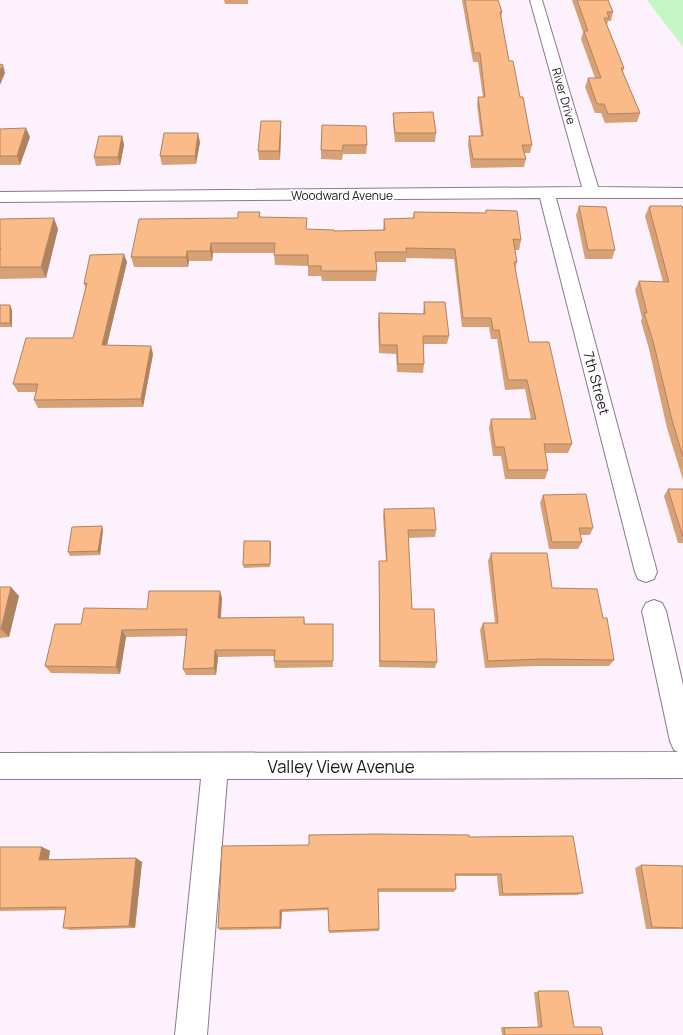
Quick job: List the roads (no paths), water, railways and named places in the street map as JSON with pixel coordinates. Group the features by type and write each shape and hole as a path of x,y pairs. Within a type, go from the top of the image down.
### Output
{"street":[{"name":"River Drive","path":"536,0 591,192"},
{"name":"Woodward Avenue","path":"0,197 591,192 683,193"},
{"name":"7th Street","path":"547,193 646,572"},
{"path":"654,611 683,741"},
{"name":"Valley View Avenue","path":"0,766 683,765"},
{"path":"191,1035 215,766"}]}
